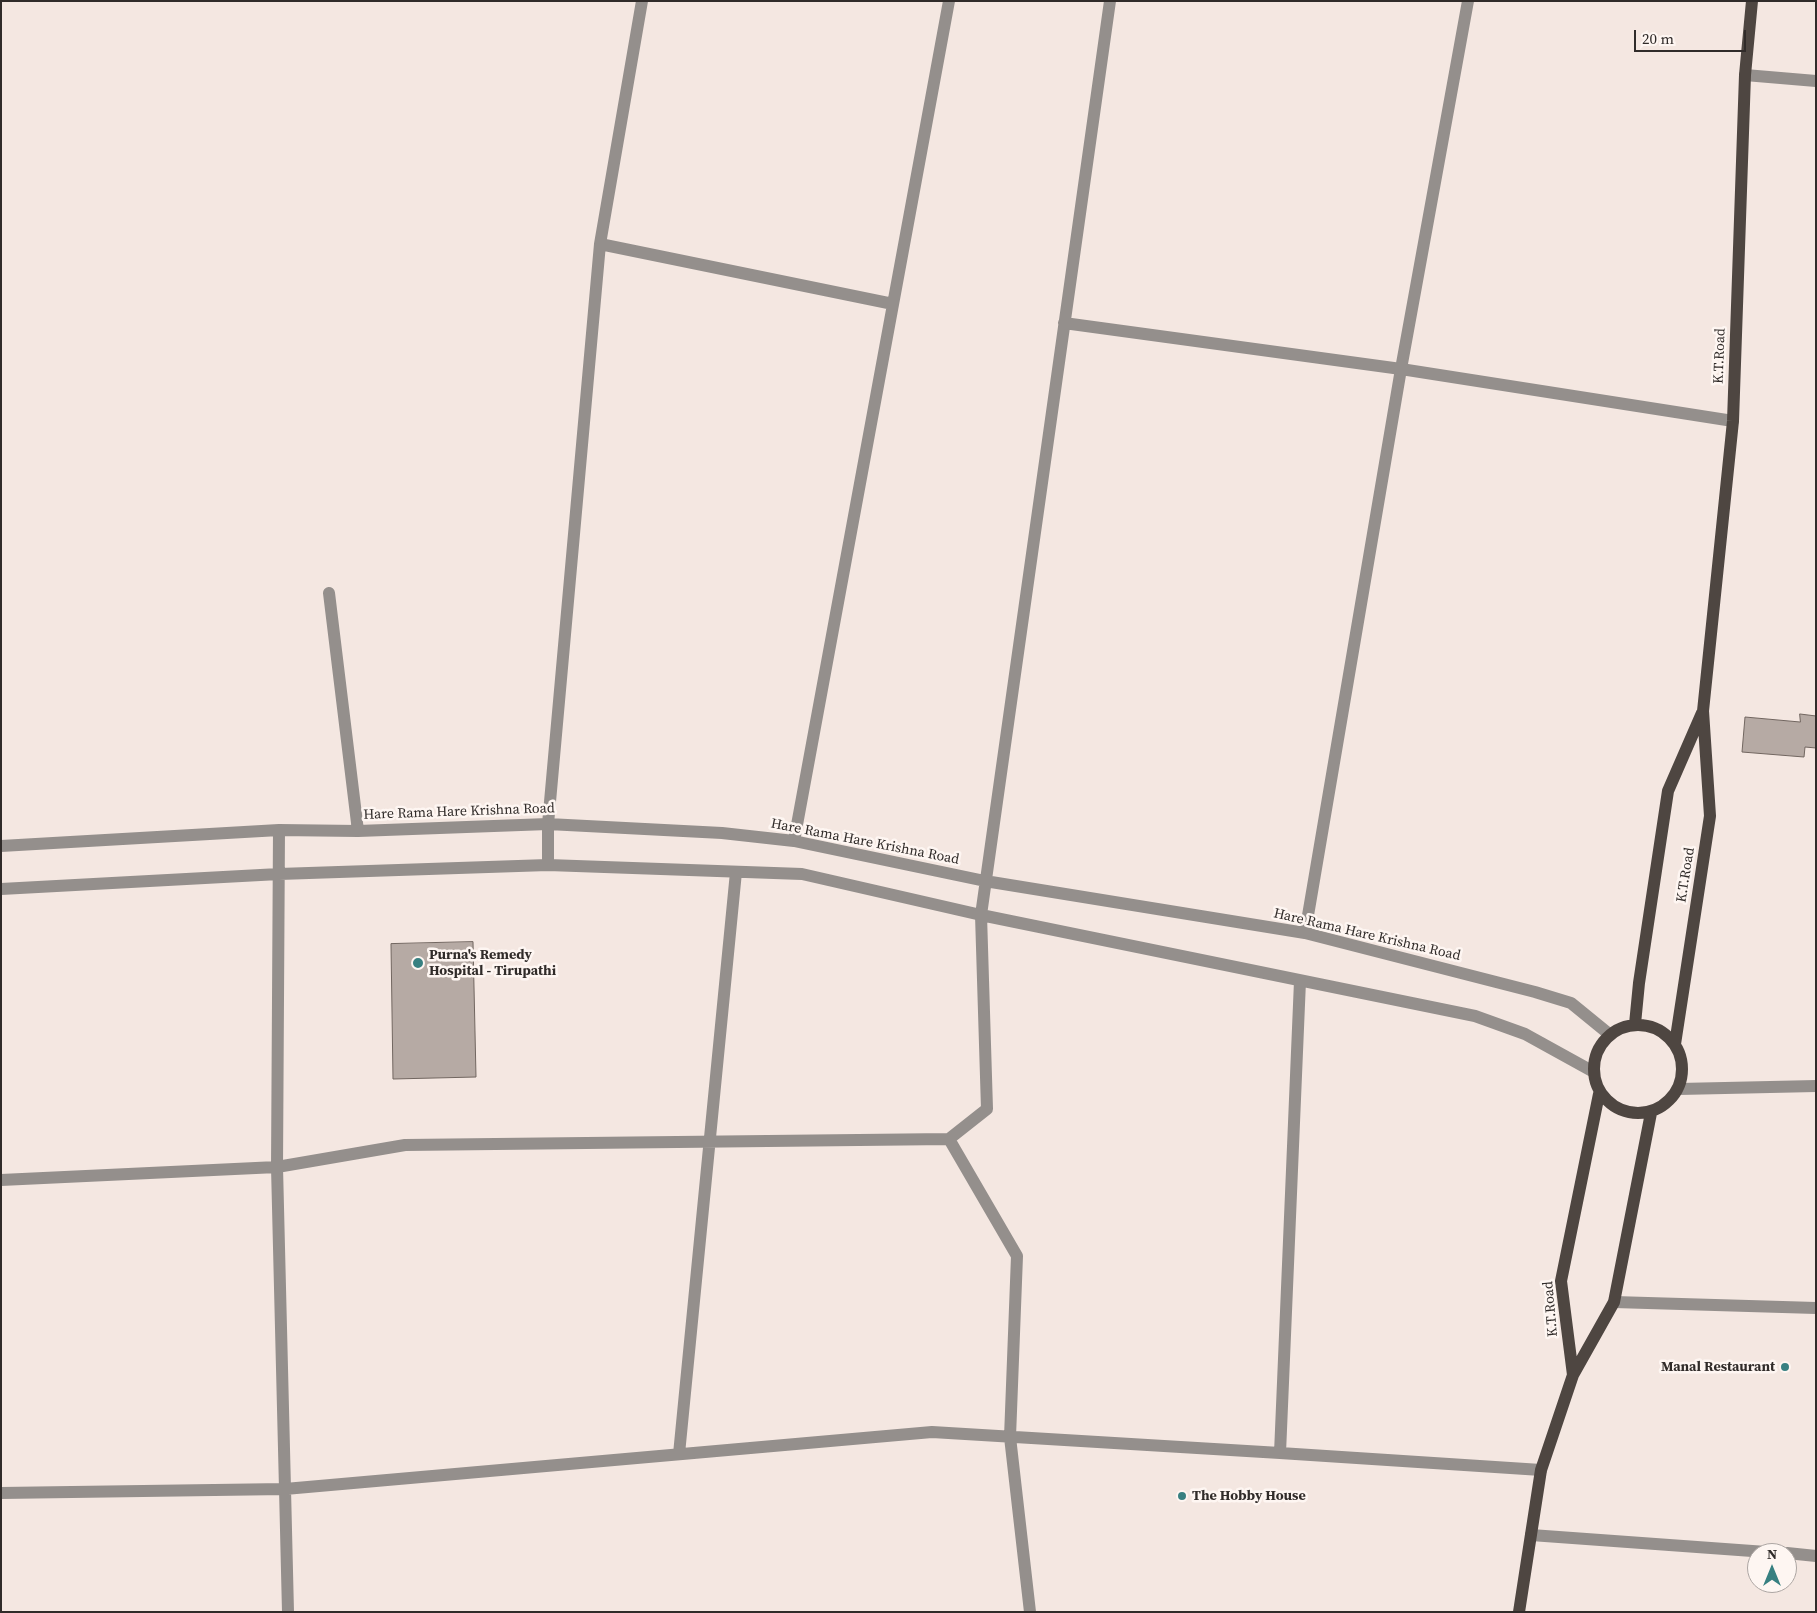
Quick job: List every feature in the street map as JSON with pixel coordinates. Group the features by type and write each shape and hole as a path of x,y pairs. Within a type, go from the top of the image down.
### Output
{"main road":[{"name":"K.T.Road","path":"1675,1044 1710,816 1703,711 1733,421 1745,75 1752,1"},
{"name":"K.T.Road","path":"1635,1024 1639,983 1668,791 1703,711"},
{"path":"1635,1024 1658,1029 1675,1044 1682,1066 1679,1089 1667,1104 1651,1113 1622,1112 1600,1094 1592,1071 1596,1051 1609,1034 1635,1024"},
{"name":"K.T.Road","path":"1573,1375 1561,1281 1600,1094"},
{"name":"K.T.Road","path":"1519,1612 1541,1470 1573,1375 1614,1302 1651,1113"}],"street":[{"path":"548,865 548,824 600,244 642,1"},
{"path":"794,841 949,1"},
{"path":"1,1180 277,1167 405,1146 949,1139 987,1109 980,915 1110,1"},
{"path":"1305,933 1401,369 1468,1"},
{"path":"1745,75 1816,81"},
{"path":"600,244 893,304"},
{"path":"1064,323 1401,369 1733,421"},
{"path":"329,592 358,831"},
{"name":"Hare Rama Hare Krishna Road","path":"1,846 278,830 358,831 548,824 722,833 794,841 985,880 1305,933 1526,989 1571,1003 1609,1034"},
{"path":"278,830 277,1167 288,1612"},
{"path":"1,888 278,874 548,865 802,874 980,915 1475,1016 1525,1034 1592,1071"},
{"path":"679,1454 736,872"},
{"path":"1280,1454 1300,981"},
{"path":"1679,1089 1816,1086"},
{"path":"949,1139 1017,1256 1010,1437 1030,1612"},
{"path":"1614,1302 1816,1308"},
{"path":"1,1492 285,1489 932,1432 1541,1470"},
{"path":"1531,1535 1747,1551"},
{"path":"1797,1555 1816,1556"}],"building":[{"path":"1800,714 1816,716 1816,748 1805,747 1804,757 1742,752 1745,717 1800,722"},
{"path":"473,942 476,1077 393,1079 391,944"}],"place":[{"name":"Purna's Remedy Hospital - Tirupathi","path":"418,963"},
{"name":"Manal Restaurant","path":"1785,1367"},
{"name":"The Hobby House","path":"1182,1496"}]}
